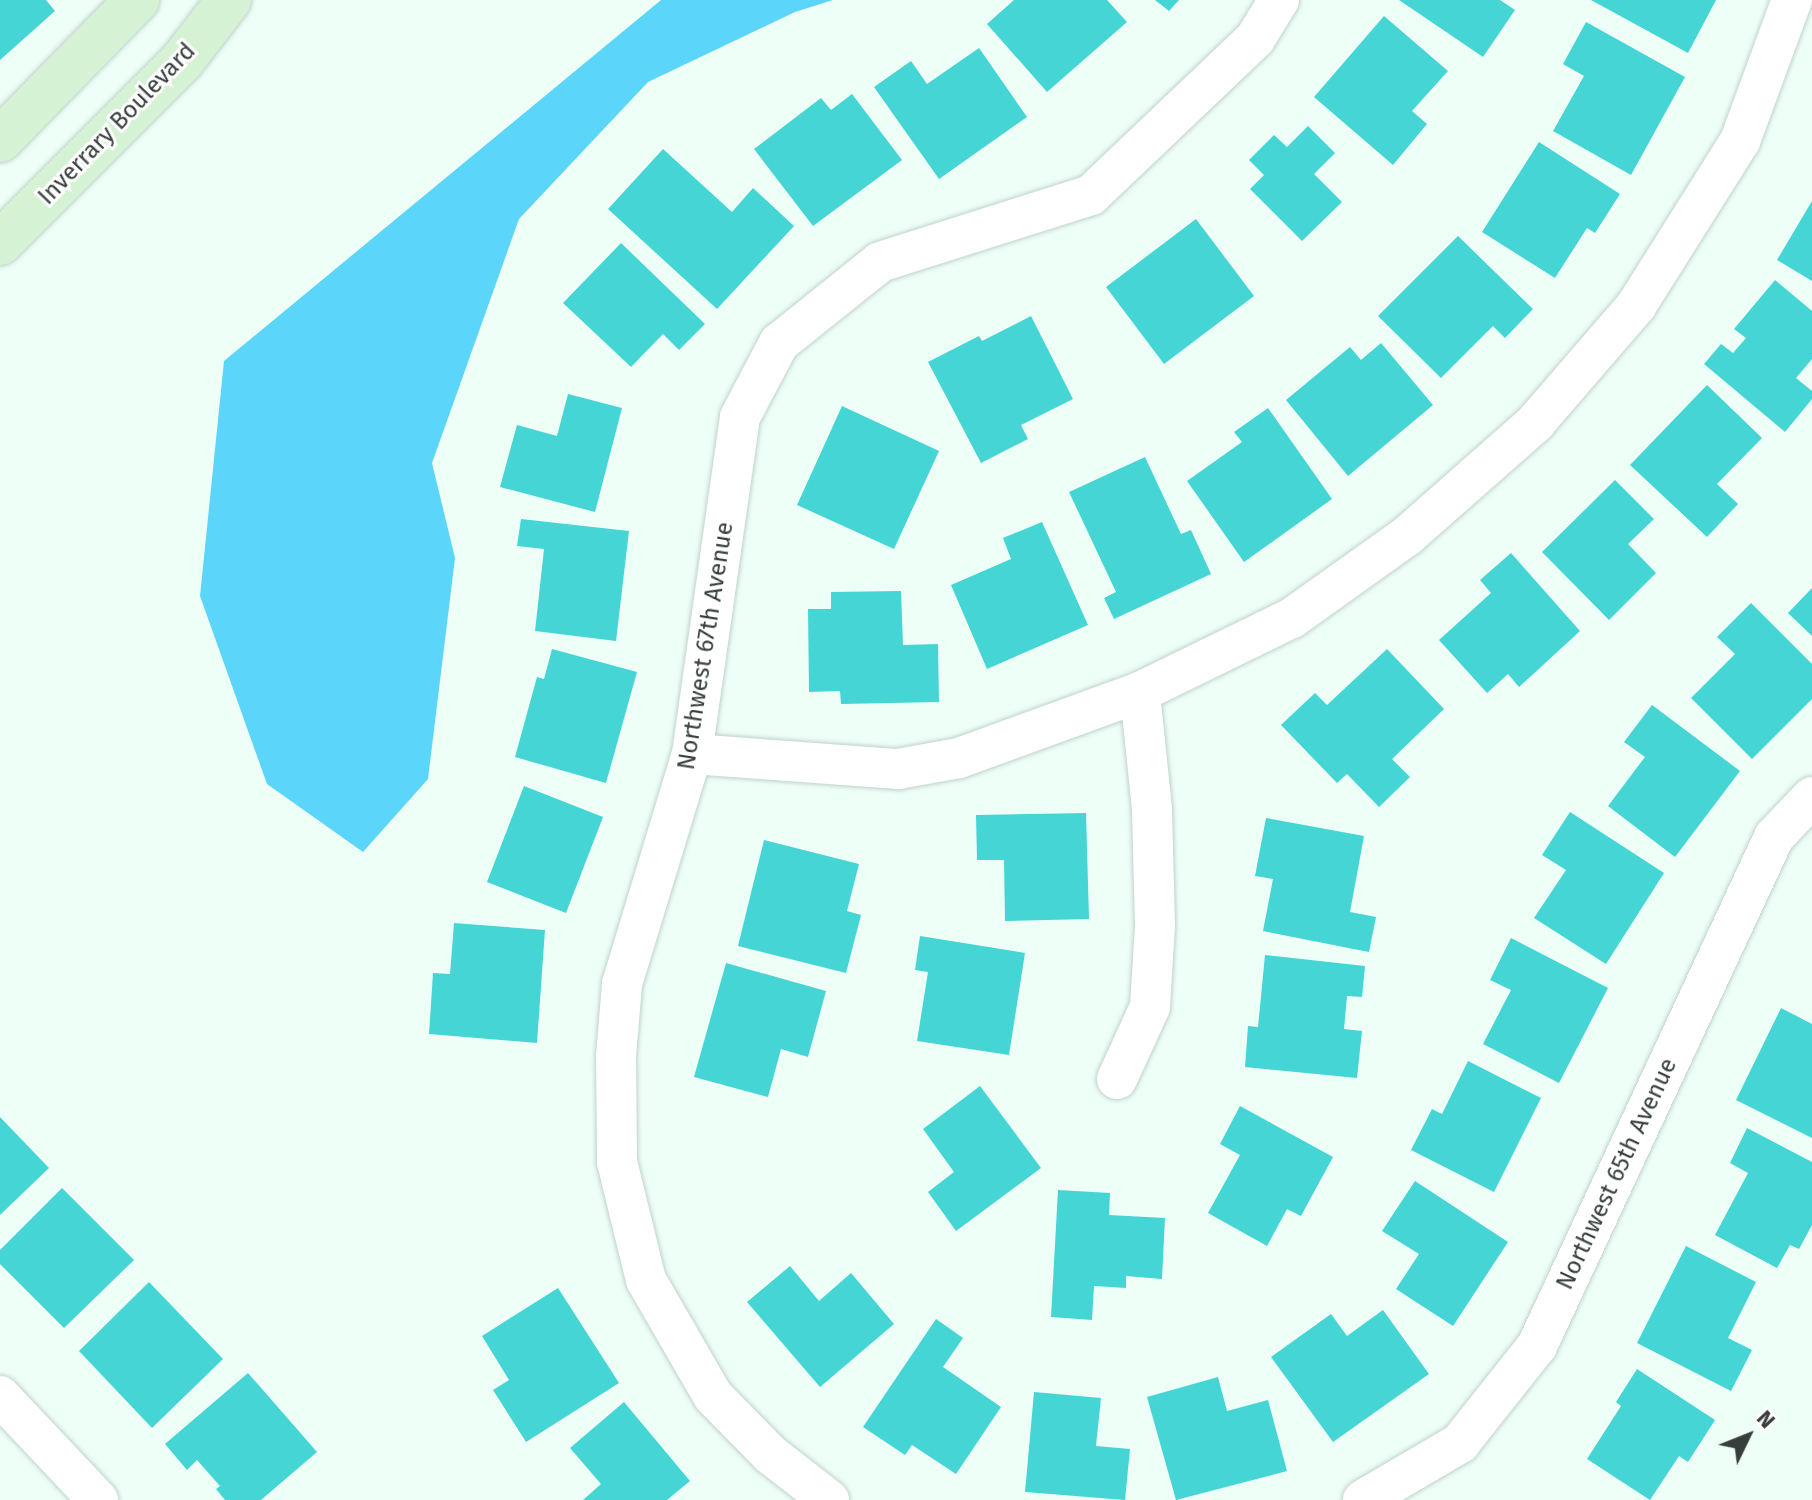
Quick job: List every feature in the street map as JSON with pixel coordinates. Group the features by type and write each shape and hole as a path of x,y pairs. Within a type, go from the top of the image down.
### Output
{"street":[{"path":"0,140 137,0"},
{"name":"Inverrary Boulevard","path":"0,243 182,61 229,0"},
{"name":"Northwest 67th Avenue","path":"829,1500 770,1454 713,1396 646,1280 617,1162 616,1056 622,984 692,754 740,417 779,343 880,262 1091,195 1255,39 1279,0"},
{"path":"692,754 898,769 959,758 1140,692 1292,618 1407,536 1535,423 1636,306 1740,141 1792,0"},
{"path":"1117,1079 1150,1007 1152,809 1140,692"},
{"name":"Northwest 65th Avenue","path":"1363,1500 1460,1443 1537,1346 1774,837 1812,797"},
{"path":"5,1411 98,1500"}],"water":[{"path":"661,0 833,0 795,12 648,82 519,219 432,463 455,558 428,779 363,852 267,784 200,596 224,361"}],"building":[{"path":"0,0 46,0 55,11 0,60"},
{"path":"1014,0 1107,0 1127,22 1047,92 987,24"},
{"path":"1155,0 1179,0 1169,11"},
{"path":"1399,0 1500,0 1515,10 1483,57"},
{"path":"1591,0 1716,0 1688,53"},
{"path":"1384,16 1448,71 1412,111 1427,124 1393,165 1314,97"},
{"path":"1586,22 1685,77 1631,175 1553,131 1584,76 1563,64"},
{"path":"979,48 1027,117 939,179 874,87 911,61 927,84"},
{"path":"852,94 902,160 813,226 754,149 821,98 831,110"},
{"path":"1308,126 1335,153 1314,174 1342,202 1302,241 1250,189 1264,175 1249,160 1274,135 1287,147"},
{"path":"1539,142 1620,194 1595,233 1587,228 1555,278 1482,232"},
{"path":"663,149 732,212 753,188 794,226 717,309 608,209"},
{"path":"1812,201 1812,281 1777,260"},
{"path":"1196,219 1254,296 1164,364 1106,287"},
{"path":"1458,236 1533,309 1505,338 1493,326 1441,378 1378,316"},
{"path":"621,243 705,324 679,350 663,334 631,367 563,303"},
{"path":"1775,280 1812,311 1812,359 1796,378 1812,391 1812,399 1785,432 1704,364 1721,344 1733,353 1746,338 1734,329"},
{"path":"1031,316 1073,399 1021,425 1028,439 981,463 928,362 979,336 982,341"},
{"path":"1381,343 1433,405 1348,476 1286,400 1350,347 1361,360"},
{"path":"1707,385 1762,438 1717,484 1738,504 1707,537 1630,465"},
{"path":"568,394 622,408 595,512 500,487 517,425 557,436"},
{"path":"842,406 939,451 894,549 797,505"},
{"path":"1268,408 1332,499 1244,562 1187,481 1242,442 1234,432"},
{"path":"1145,457 1181,534 1191,530 1211,574 1114,619 1104,598 1116,592 1069,492"},
{"path":"1615,480 1654,519 1628,544 1656,573 1609,620 1542,552"},
{"path":"521,519 629,531 616,641 535,631 544,549 517,546"},
{"path":"1042,522 1088,625 987,669 951,585 1011,559 1003,538"},
{"path":"1511,553 1580,631 1519,687 1508,674 1487,693 1439,640 1491,593 1480,580"},
{"path":"1812,588 1812,636 1788,613"},
{"path":"901,591 903,645 938,644 939,702 841,704 840,691 809,692 808,609 831,609 831,592"},
{"path":"1751,603 1812,664 1812,699 1752,759 1691,698 1735,654 1717,637"},
{"path":"552,649 637,672 606,783 515,757 537,677 544,679"},
{"path":"1387,649 1444,709 1392,759 1410,777 1379,807 1347,774 1337,783 1281,725 1315,693 1327,705"},
{"path":"1652,705 1740,771 1675,857 1608,806 1645,757 1624,742"},
{"path":"524,786 603,817 566,913 487,882"},
{"path":"1570,812 1664,873 1606,964 1534,918 1566,870 1542,855"},
{"path":"1086,813 1089,919 1005,921 1004,860 977,860 976,815"},
{"path":"1266,818 1364,836 1350,912 1376,917 1369,952 1263,931 1273,879 1255,876"},
{"path":"764,840 859,864 847,911 861,915 846,973 738,946"},
{"path":"454,923 545,930 537,1043 429,1034 433,973 450,974"},
{"path":"920,936 1025,953 1009,1055 917,1041 928,972 915,970"},
{"path":"1511,938 1608,988 1559,1083 1483,1044 1511,990 1490,980"},
{"path":"1265,955 1365,966 1362,997 1347,996 1344,1029 1362,1031 1357,1078 1245,1067 1248,1026 1258,1027"},
{"path":"726,963 826,991 808,1057 781,1049 768,1097 694,1077"},
{"path":"1781,1008 1812,1024 1812,1138 1736,1100"},
{"path":"1468,1061 1541,1098 1494,1192 1411,1150 1432,1109 1442,1114"},
{"path":"980,1086 1041,1168 956,1231 928,1192 954,1172 923,1129"},
{"path":"1240,1106 1333,1157 1301,1216 1287,1209 1267,1246 1208,1213 1240,1155 1220,1144"},
{"path":"0,1117 49,1168 0,1215"},
{"path":"1747,1128 1812,1162 1812,1225 1799,1249 1790,1245 1777,1268 1715,1235 1748,1173 1730,1163"},
{"path":"1415,1181 1508,1242 1453,1326 1396,1289 1419,1254 1382,1231"},
{"path":"62,1188 134,1260 64,1328 0,1264 0,1250"},
{"path":"1058,1190 1110,1193 1109,1215 1165,1218 1162,1279 1126,1276 1126,1288 1094,1286 1092,1320 1051,1317"},
{"path":"1686,1246 1756,1282 1728,1338 1752,1350 1731,1391 1637,1343"},
{"path":"790,1266 819,1301 851,1273 894,1324 820,1387 747,1302"},
{"path":"149,1282 223,1359 152,1428 79,1351"},
{"path":"558,1288 619,1383 526,1442 493,1390 509,1380 482,1336"},
{"path":"1383,1310 1429,1374 1333,1442 1271,1357 1331,1314 1347,1336"},
{"path":"936,1319 963,1338 943,1367 1001,1407 956,1474 912,1445 905,1455 863,1427"},
{"path":"1637,1369 1715,1420 1688,1462 1679,1456 1650,1500 1587,1459 1621,1406 1616,1402"},
{"path":"248,1373 317,1452 261,1500 225,1500 216,1489 220,1486 197,1460 187,1470 165,1444"},
{"path":"1218,1377 1227,1411 1268,1400 1287,1471 1176,1500 1147,1397"},
{"path":"1034,1392 1101,1398 1096,1446 1130,1449 1125,1500 1025,1492"},
{"path":"624,1402 690,1481 667,1500 583,1500 601,1484 570,1448"}]}
